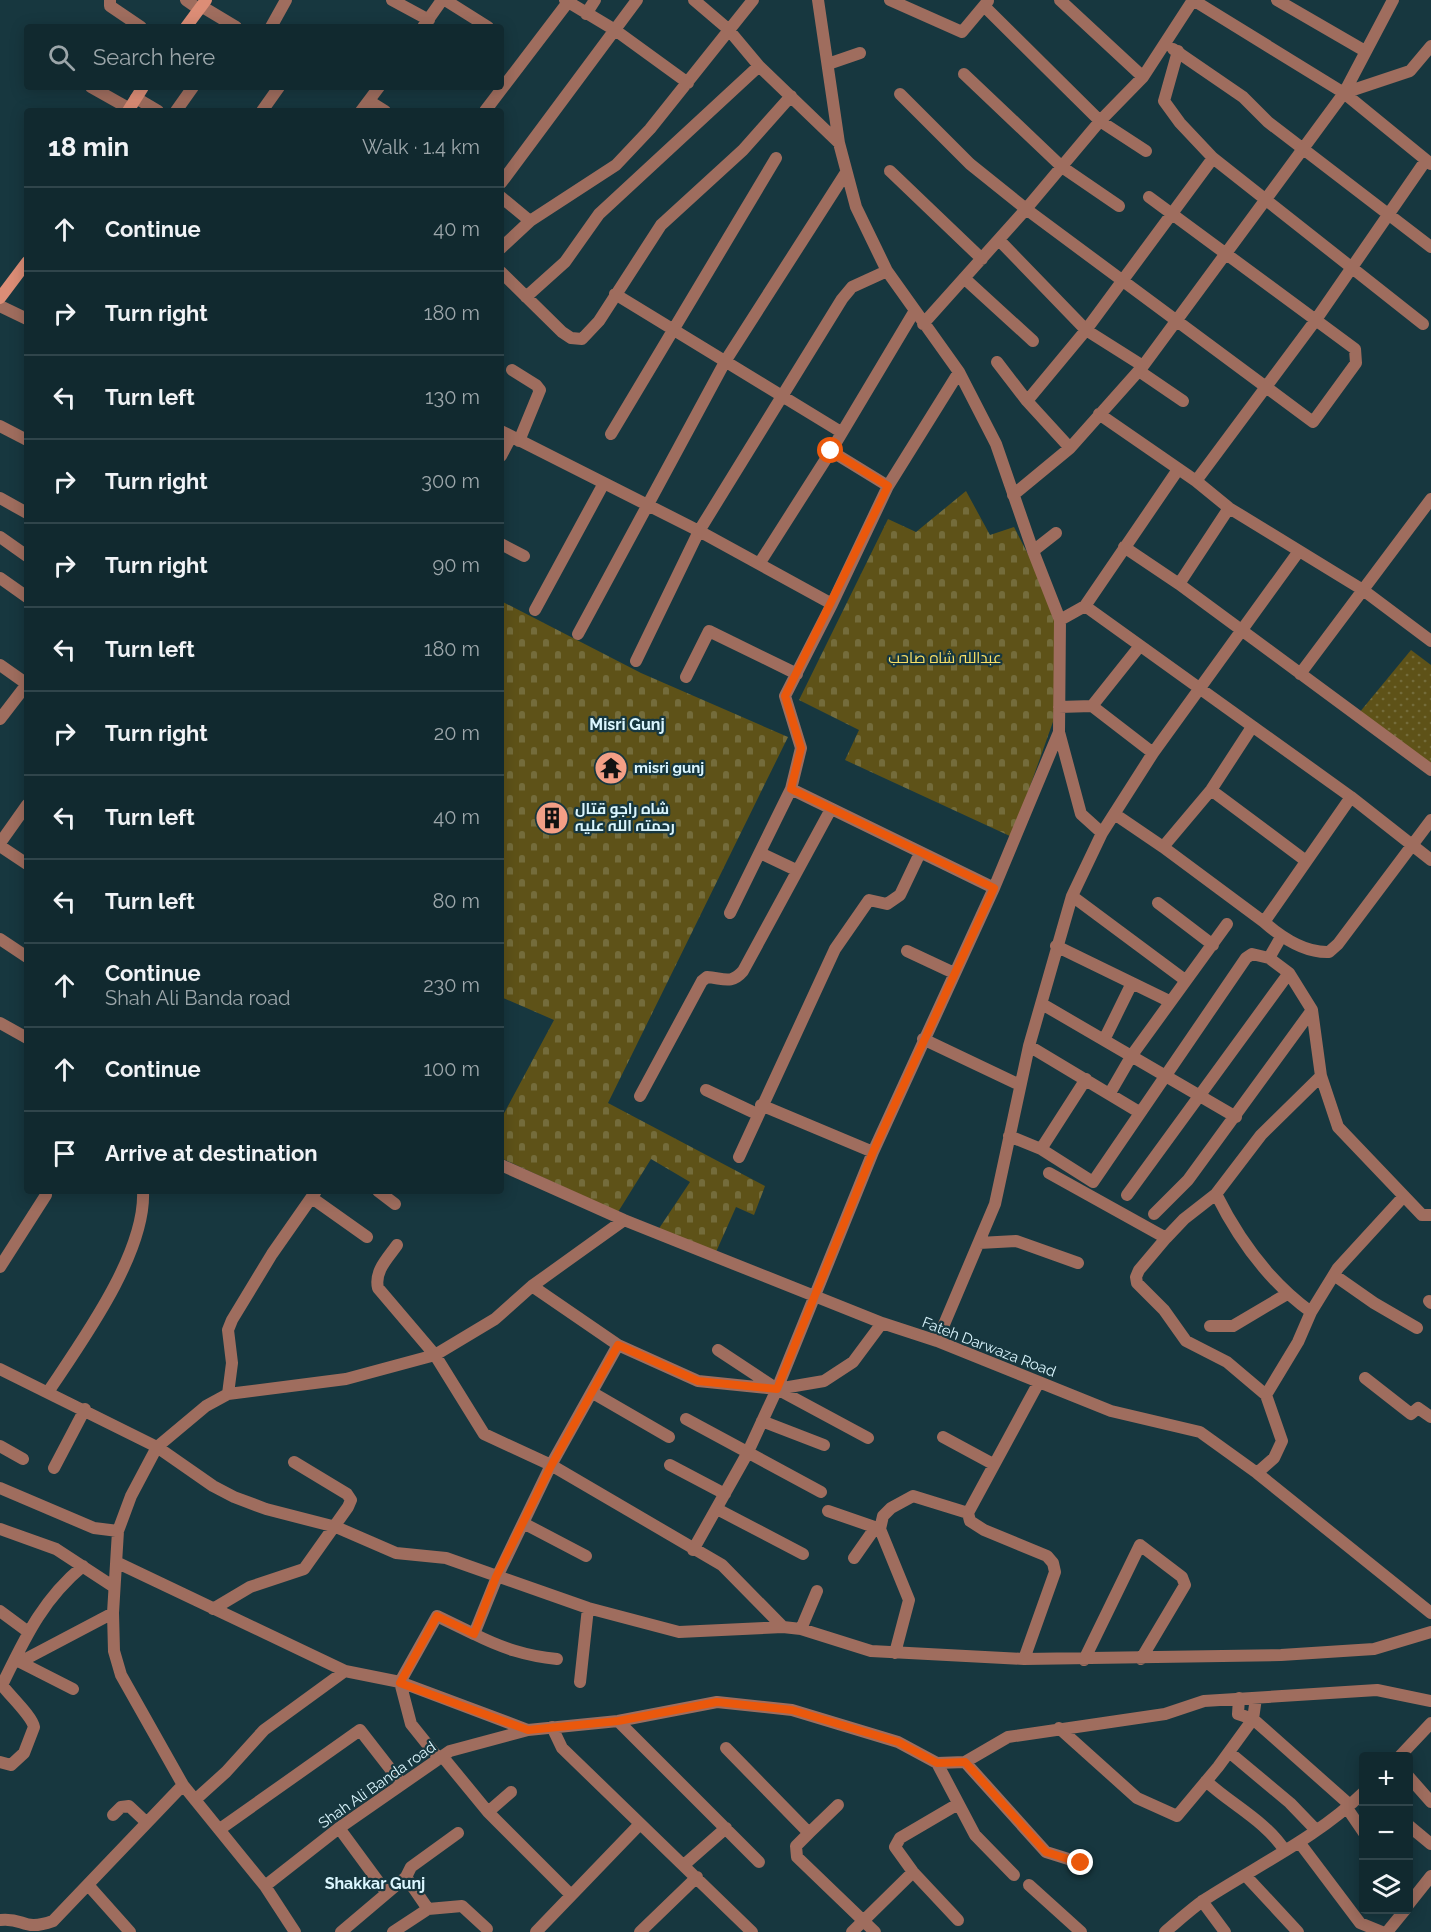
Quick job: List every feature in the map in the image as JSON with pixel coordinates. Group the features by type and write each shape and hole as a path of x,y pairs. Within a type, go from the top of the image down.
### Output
{"main road":[{"path":"188,24 202,5"},
{"path":"131,106 141,90"},
{"path":"0,298 24,266"}],"street":[{"path":"110,0 110,6 116,12 136,24"},
{"path":"186,0 202,5 230,24"},
{"path":"273,24 286,0"},
{"path":"392,0 426,23 443,0 483,24"},
{"path":"586,14 595,0"},
{"path":"504,179 637,0"},
{"path":"694,0 728,29 759,66 839,143"},
{"path":"504,245 530,221 616,165 688,83 728,29 753,0"},
{"path":"818,0 839,143 845,174 856,207 887,271 914,312 959,372 996,444 1060,620 1059,732 1081,814 1102,833"},
{"path":"1060,0 1143,77"},
{"path":"923,324 999,240 1100,121 1143,77 1193,0 1344,93 1429,162 1267,388 1196,481"},
{"path":"1277,0 1365,51"},
{"path":"504,86 567,1 615,30 688,83"},
{"path":"893,1 962,32 986,3 1100,121 1146,151"},
{"path":"1013,495 1070,448 1141,368 1178,321 1226,252 1344,93 1389,2"},
{"path":"1165,44 1243,97 1268,122 1431,247"},
{"path":"1344,93 1410,71 1431,46"},
{"path":"1178,51 1165,96 1165,104 1213,158 1423,324"},
{"path":"828,64 860,53"},
{"path":"526,297 565,262 599,214 759,66"},
{"path":"964,74 1062,167 1119,206"},
{"path":"97,90 131,106"},
{"path":"178,108 190,90"},
{"path":"264,108 277,90"},
{"path":"365,106 377,90"},
{"path":"487,108 501,90"},
{"path":"900,94 970,165 1313,422 1356,363 1355,349 1149,197"},
{"path":"504,275 562,332 577,340 586,336 661,225 743,150 791,96"},
{"path":"611,434 672,328 776,158"},
{"path":"1027,401 1086,330 1213,158"},
{"path":"890,171 982,259"},
{"path":"578,634 646,503 726,360 845,174"},
{"path":"504,199 530,221"},
{"path":"999,240 1086,330 1141,368 1183,401"},
{"path":"636,661 699,531 845,294 852,287 887,271"},
{"path":"964,278 1033,341"},
{"path":"615,294 841,432"},
{"path":"0,306 24,318"},
{"path":"759,564 831,451 914,312"},
{"path":"997,362 1027,401 1070,448"},
{"path":"512,370 540,390 510,436 646,503 832,604"},
{"path":"730,913 791,789 801,748 785,696 888,486 959,372"},
{"path":"1099,414 1177,471 1196,481 1229,508 1363,590 1431,641"},
{"path":"0,426 24,438"},
{"path":"831,451 888,486"},
{"path":"1060,620 1084,606 1177,471"},
{"path":"535,610 604,483"},
{"path":"0,498 24,511"},
{"path":"1300,674 1431,499"},
{"path":"1179,584 1229,508"},
{"path":"1033,551 1056,533"},
{"path":"0,537 24,554"},
{"path":"504,546 524,556"},
{"path":"1124,547 1179,584 1431,770"},
{"path":"937,1341 995,1204 1029,1046 1072,896 1102,833 1116,815 1153,753 1299,551"},
{"path":"0,578 24,595"},
{"path":"1084,606 1351,797 1431,860"},
{"path":"686,677 710,631 797,674"},
{"path":"1092,706 1139,646"},
{"path":"0,665 24,682"},
{"path":"0,719 24,688"},
{"path":"1059,707 1092,706 1153,753"},
{"path":"1163,846 1211,790 1252,727"},
{"path":"693,1550 747,1454 777,1389 873,1152 994,888 1059,732"},
{"path":"791,789 994,888"},
{"path":"1211,790 1306,861"},
{"path":"1264,922 1351,797"},
{"path":"24,809 0,845 24,862"},
{"path":"640,1096 702,981 707,977 735,980 743,971 831,809"},
{"path":"1116,815 1163,846 1281,937 1319,953 1329,952 1431,820"},
{"path":"739,1157 759,1109 835,949 869,900 887,904 900,895 920,853"},
{"path":"760,854 796,870"},
{"path":"1072,896 1185,980"},
{"path":"1158,903 1213,945"},
{"path":"1110,1093 1132,1055 1169,1001 1227,924"},
{"path":"1269,958 1281,937"},
{"path":"0,939 24,955"},
{"path":"1056,946 1169,1001"},
{"path":"907,951 954,973"},
{"path":"1009,1136 1041,1149 1093,1182 1165,1074 1246,958 1252,954 1269,958 1289,973 1312,1010 1321,1076 1338,1127 1422,1215 1431,1215"},
{"path":"1127,1195 1289,973"},
{"path":"1104,1040 1132,983"},
{"path":"1042,1004 1236,1117"},
{"path":"1154,1214 1188,1180 1312,1010"},
{"path":"0,1023 24,1036"},
{"path":"923,1039 1020,1085"},
{"path":"1029,1046 1139,1112"},
{"path":"1257,1473 1274,1458 1282,1441 1266,1395 1227,1362 1186,1341 1164,1310 1137,1283 1138,1270 1184,1219 1216,1194 1261,1135 1321,1076"},
{"path":"1041,1149 1086,1079"},
{"path":"706,1090 873,1152"},
{"name":"Fateh Darwaza Road","path":"504,1166 624,1220 1111,1411 1200,1432 1257,1473 1431,1613"},
{"path":"1050,1173 1166,1238"},
{"path":"48,1392 109,1298 134,1238 142,1194"},
{"path":"228,1394 232,1363 228,1330 232,1320 272,1254 314,1194 367,1237"},
{"path":"382,1194 395,1204"},
{"path":"1216,1194 1235,1231 1263,1269 1287,1294 1311,1312"},
{"path":"0,1267 46,1195"},
{"path":"1266,1395 1334,1275 1404,1196"},
{"path":"295,1932 265,1886 183,1785 121,1675 114,1651 114,1587 118,1563 118,1531 131,1496 157,1447 206,1406 228,1394 346,1379 435,1355 495,1319 532,1286 624,1220"},
{"path":"979,1243 1016,1241 1078,1263"},
{"path":"397,1245 380,1269 376,1280 378,1288 435,1355 484,1434 551,1466 722,1565 783,1627"},
{"path":"1334,1275 1374,1304 1417,1329"},
{"path":"532,1286 618,1345 698,1381 777,1389 824,1381 853,1362 882,1323"},
{"path":"1210,1326 1233,1326 1287,1294"},
{"path":"474,1634 496,1577 551,1466 618,1345"},
{"path":"718,1350 777,1389 868,1438"},
{"path":"0,1369 85,1409 157,1447 213,1486 234,1497 266,1509 336,1527 396,1553 446,1558 588,1608 679,1632 783,1627 801,1629 871,1651 1084,1660 1281,1655 1374,1649 1431,1632"},
{"path":"1365,1378 1411,1414 1418,1408 1431,1417"},
{"path":"1024,1659 1055,1572 1053,1563 1047,1556 984,1530 970,1521 968,1513 1039,1382"},
{"path":"593,1393 669,1437"},
{"path":"54,1468 85,1409"},
{"path":"686,1419 821,1492"},
{"path":"762,1421 824,1445"},
{"path":"943,1437 993,1464"},
{"path":"0,1446 23,1459"},
{"path":"213,1609 249,1587 304,1569 336,1527 351,1500 347,1494 294,1462"},
{"path":"670,1465 725,1494"},
{"path":"0,1488 94,1528 118,1531"},
{"path":"854,1558 878,1529 883,1516 891,1508 913,1496 968,1513"},
{"path":"717,1509 803,1554"},
{"path":"828,1511 878,1529 909,1600 895,1653"},
{"path":"523,1523 586,1556"},
{"path":"0,1529 56,1549 114,1587"},
{"path":"1084,1660 1140,1545 1182,1577 1185,1586 1141,1659"},
{"path":"118,1563 345,1671 400,1683 528,1730"},
{"path":"0,1762 11,1765 20,1758 34,1727 32,1719 14,1703 1,1685 17,1660 27,1631 66,1581 83,1566"},
{"path":"801,1629 817,1591"},
{"path":"580,1682 588,1608"},
{"path":"0,1611 27,1631"},
{"path":"17,1660 113,1613"},
{"path":"557,1659 523,1654 437,1616 400,1683 411,1724 488,1812 570,1894"},
{"path":"17,1660 73,1689"},
{"path":"195,1800 226,1772 264,1730 345,1671"},
{"path":"1014,1875 975,1835 937,1763 965,1762 1008,1737 1165,1714 1204,1701 1377,1690 1431,1701"},
{"path":"1239,1698 1238,1714 1253,1719 1348,1806 1359,1825"},
{"path":"1059,1728 1137,1798 1177,1816 1253,1719 1256,1698"},
{"name":"Shah Ali Banda road","path":"265,1886 339,1828 450,1751 528,1730 618,1721 717,1702 792,1710 898,1742 937,1763"},
{"path":"618,1721 759,1862"},
{"path":"1404,1752 1431,1723"},
{"path":"552,1727 562,1748 752,1932"},
{"path":"220,1829 360,1730 402,1784"},
{"path":"726,1748 809,1833"},
{"path":"1229,1752 1290,1803 1316,1830"},
{"path":"965,1762 1046,1852 1081,1863"},
{"path":"1206,1781 1226,1799 1275,1834 1285,1851"},
{"path":"1413,1782 1431,1802"},
{"path":"0,1920 10,1920 29,1929 40,1928 62,1914 183,1785"},
{"path":"488,1812 511,1792"},
{"path":"1165,1932 1202,1901 1299,1842 1359,1796"},
{"path":"958,1804 897,1841 897,1850 913,1872 958,1920"},
{"path":"838,1805 796,1846 797,1857 875,1932"},
{"path":"112,1815 121,1807 129,1806 146,1822"},
{"path":"536,1932 570,1894 639,1825"},
{"path":"339,1828 386,1892"},
{"path":"684,1864 726,1828"},
{"path":"1413,1829 1431,1844"},
{"path":"341,1932 406,1876 411,1867 458,1833"},
{"path":"1299,1842 1360,1923 1382,1932"},
{"path":"852,1932 913,1872"},
{"path":"1245,1875 1298,1932"},
{"path":"406,1876 428,1909"},
{"path":"1413,1899 1431,1876"},
{"path":"647,1930 697,1877"},
{"path":"89,1886 130,1932"},
{"path":"1029,1886 1081,1932"},
{"path":"1202,1901 1225,1932"},
{"path":"393,1932 428,1909 462,1906 487,1929"},
{"path":"1387,1932 1402,1914"}],"green space":[{"name":"عبداللہ شاہ صاحب","path":"966,491 990,535 1014,527 1048,593 1058,621 1054,719 1012,837 845,760 859,730 799,700 888,519 916,532"},
{"path":"504,603 641,673 788,737 608,1103 765,1186 754,1215 736,1207 716,1252 658,1230 690,1182 651,1159 618,1212 504,1159 504,1113 554,1020 504,998"},
{"path":"1411,650 1431,665 1431,770 1359,713"}],"place":[{"name":"misri gunj","path":"611,768"},
{"name":"شاہ راجو قتال رحمتہ اللہ علیہ","path":"552,818"}],"district":[{"name":"Misri Gunj","path":"627,724"},
{"name":"Shakkar Gunj","path":"375,1883"}],"route":[{"path":"831,451 888,486 785,696 801,748 791,789 994,888 873,1152 777,1389 698,1381 618,1345 551,1466 496,1577 474,1634 437,1616 400,1683 528,1730 618,1721 717,1702 792,1710 898,1742 937,1763 965,1762 1046,1852 1081,1863"}]}
